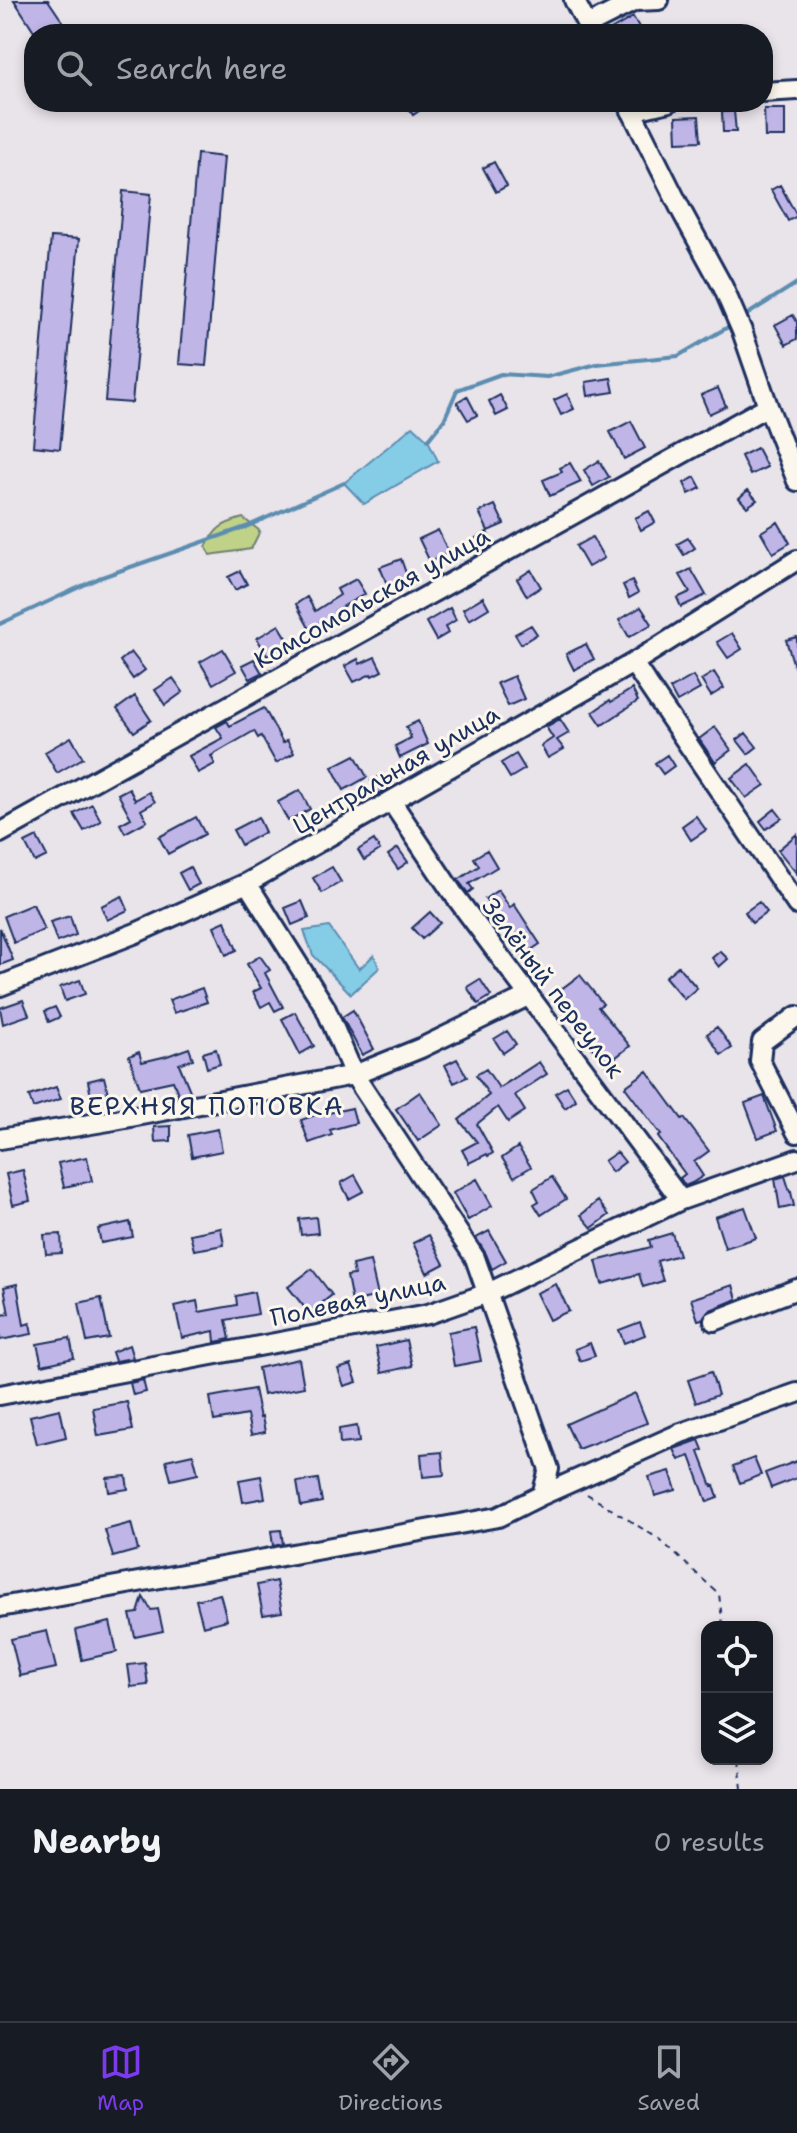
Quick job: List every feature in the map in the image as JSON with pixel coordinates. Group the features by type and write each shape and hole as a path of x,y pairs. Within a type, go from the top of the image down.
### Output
{"street":[{"path":"574,0 587,24"},
{"path":"599,24 635,1 659,0"},
{"path":"773,91 797,90"},
{"path":"632,112 723,287 797,481"},
{"name":"Комсомольская улица","path":"0,833 768,406"},
{"name":"Центральная улица","path":"0,986 136,933 247,883 633,663 797,560"},
{"path":"633,663 797,905"},
{"name":"Зелёный переулок","path":"391,801 452,892 681,1200"},
{"path":"247,883 325,1007 354,1075 475,1258 549,1469 542,1495"},
{"path":"0,1139 354,1075 421,1048 528,996"},
{"path":"797,1016 762,1042 760,1061 797,1133"},
{"name":"Полевая улица","path":"0,1395 428,1314 488,1293 681,1200 797,1159"},
{"path":"714,1321 797,1289"},
{"path":"0,1607 498,1517 681,1433 797,1393"}],"path":[{"path":"569,1483 659,1539 719,1594 722,1621"},
{"path":"740,1765 742,1789"}],"green space":[{"path":"243,518 260,531 251,549 210,555 206,547 213,535 225,525"}],"water":[{"path":"413,426 428,440 438,461 364,504 344,483"},
{"path":"329,927 359,969 374,955 379,968 351,994 313,955 304,931"}],"building":[{"path":"14,0 48,0 64,24 30,24"},
{"path":"633,17 637,24 621,24"},
{"path":"785,109 785,137 765,137 764,112"},
{"path":"722,112 734,112 736,132 723,132"},
{"path":"699,116 701,141 677,142 676,117"},
{"path":"197,154 224,157 206,366 179,364"},
{"path":"494,162 507,186 496,192 483,168"},
{"path":"780,185 797,216 788,221 771,190"},
{"path":"123,191 151,194 132,403 105,401"},
{"path":"51,237 79,239 60,449 33,446"},
{"path":"793,315 797,322 797,339 786,345 775,325"},
{"path":"611,378 614,392 588,396 586,382"},
{"path":"718,388 726,406 709,414 701,395"},
{"path":"567,394 574,409 561,415 554,400"},
{"path":"500,395 508,410 496,416 489,401"},
{"path":"467,396 477,415 468,420 457,402"},
{"path":"631,421 645,448 624,459 610,432"},
{"path":"757,448 767,467 750,475 741,456"},
{"path":"599,461 609,477 593,486 584,470"},
{"path":"570,463 581,482 550,496 543,480 562,472 560,468"},
{"path":"695,477 701,488 689,494 684,483"},
{"path":"748,490 757,500 747,507 739,498"},
{"path":"495,505 504,524 488,531 479,512"},
{"path":"649,511 655,522 641,530 635,518"},
{"path":"778,522 790,543 773,553 761,532"},
{"path":"438,530 449,553 430,562 419,539"},
{"path":"487,532 493,545 483,551 476,538"},
{"path":"592,537 604,558 588,567 576,546"},
{"path":"688,538 695,548 684,555 677,544"},
{"path":"401,559 408,579 388,587 380,567"},
{"path":"691,569 706,595 681,607 677,598 690,592 680,575"},
{"path":"531,570 541,587 527,596 517,579"},
{"path":"240,571 247,584 235,590 228,577"},
{"path":"356,579 365,594 335,611 337,615 309,628 296,604 307,597 315,611 340,595 337,589"},
{"path":"632,581 638,593 629,598 623,585"},
{"path":"483,597 489,608 469,620 463,609"},
{"path":"641,607 652,624 629,637 619,620"},
{"path":"450,608 456,620 445,627 448,633 436,640 426,622"},
{"path":"279,625 290,643 267,656 257,638"},
{"path":"531,625 537,634 521,644 515,634"},
{"path":"732,633 742,649 728,658 717,642"},
{"path":"797,637 797,668 795,669 786,640"},
{"path":"586,644 594,659 574,670 566,654"},
{"path":"223,649 236,671 213,684 200,662"},
{"path":"131,652 145,670 133,679 120,661"},
{"path":"375,657 382,671 354,682 345,666 358,659 360,664"},
{"path":"254,659 262,673 250,679 242,665"},
{"path":"714,672 724,688 711,696 701,680"},
{"path":"514,676 524,699 508,706 497,683"},
{"path":"693,676 700,689 677,702 670,689"},
{"path":"173,678 183,692 165,705 155,690"},
{"path":"632,689 638,701 602,725 593,712"},
{"path":"135,696 151,720 134,732 117,709"},
{"path":"264,708 283,743 287,740 294,753 276,763 261,736 258,738 254,731 211,756 215,764 198,773 189,756 223,738 216,727 227,721 230,726"},
{"path":"560,719 569,733 557,740 564,749 548,758 541,746 553,738 546,727"},
{"path":"418,721 428,744 400,758 395,746 411,738 406,727"},
{"path":"715,727 731,750 715,762 699,739"},
{"path":"746,733 757,747 748,754 737,740"},
{"path":"71,737 83,758 57,773 45,752"},
{"path":"516,754 525,769 510,778 501,763"},
{"path":"355,755 367,777 344,790 332,767"},
{"path":"667,755 674,766 663,774 655,763"},
{"path":"750,764 765,785 746,798 731,778"},
{"path":"381,776 388,789 378,794 371,781"},
{"path":"129,788 135,800 149,792 155,802 141,810 147,821 125,833 120,824 131,818 118,794"},
{"path":"300,790 310,809 288,821 278,802"},
{"path":"92,804 101,821 84,831 74,814"},
{"path":"775,809 782,818 766,829 760,821"},
{"path":"696,816 706,830 691,840 682,826"},
{"path":"196,817 205,834 168,854 159,837"},
{"path":"258,817 265,832 241,845 233,830"},
{"path":"797,834 797,874 778,850"},
{"path":"37,837 47,856 35,862 25,843"},
{"path":"374,840 380,850 364,860 358,850"},
{"path":"398,848 408,862 398,869 388,855"},
{"path":"487,850 497,867 469,884 473,889 468,893 458,880 479,866 474,858"},
{"path":"190,867 199,884 188,890 179,873"},
{"path":"332,867 341,882 322,893 313,878"},
{"path":"498,890 510,908 514,904 540,944 522,956 485,899"},
{"path":"122,896 128,910 107,920 101,906"},
{"path":"302,901 309,918 292,925 285,908"},
{"path":"759,902 767,912 752,923 745,912"},
{"path":"33,904 44,930 14,943 4,916"},
{"path":"430,912 440,923 422,939 412,928"},
{"path":"70,916 76,935 57,942 50,922"},
{"path":"225,921 237,950 226,955 214,926"},
{"path":"0,928 13,960 0,965"},
{"path":"720,951 728,959 719,967 712,958"},
{"path":"260,956 270,970 265,973 283,1007 275,1011 270,1002 261,1007 253,992 261,988 247,964"},
{"path":"678,966 697,988 684,999 665,977"},
{"path":"580,975 603,1004 598,1007 630,1046 606,1065 584,1038 588,1035 556,993"},
{"path":"480,979 491,996 478,1004 467,987"},
{"path":"80,980 85,994 65,1001 60,987"},
{"path":"202,988 207,1002 174,1013 169,1000"},
{"path":"23,1000 29,1015 3,1024 0,1008"},
{"path":"55,1007 60,1017 49,1022 45,1011"},
{"path":"353,1010 374,1049 362,1055 342,1017"},
{"path":"295,1012 314,1046 300,1054 282,1019"},
{"path":"717,1027 732,1048 721,1055 707,1034"},
{"path":"507,1031 516,1044 503,1053 494,1039"},
{"path":"189,1048 193,1059 179,1064 191,1093 179,1096 173,1081 140,1088 129,1056 139,1052 142,1062"},
{"path":"216,1049 220,1064 207,1068 203,1053"},
{"path":"457,1059 467,1077 454,1083 445,1065"},
{"path":"539,1062 547,1074 515,1095 525,1111 508,1122 498,1107 477,1124 493,1153 469,1163 462,1150 477,1142 459,1120 489,1095 476,1075 486,1069 499,1088"},
{"path":"647,1071 709,1151 694,1162 703,1176 685,1186 680,1178 685,1174 625,1087"},
{"path":"104,1077 108,1093 91,1096 88,1081"},
{"path":"567,1086 576,1100 565,1108 555,1093"},
{"path":"56,1087 61,1099 33,1108 29,1096"},
{"path":"420,1092 442,1125 418,1141 396,1109"},
{"path":"764,1096 777,1131 758,1138 745,1103"},
{"path":"352,1108 356,1123 330,1130 332,1135 309,1143 301,1120 324,1112"},
{"path":"171,1126 171,1141 155,1142 154,1127"},
{"path":"218,1129 222,1151 192,1157 188,1135"},
{"path":"518,1147 531,1167 514,1177 502,1158"},
{"path":"617,1152 625,1162 612,1172 604,1161"},
{"path":"87,1157 92,1181 64,1187 58,1163"},
{"path":"23,1170 30,1201 13,1205 6,1174"},
{"path":"355,1175 364,1191 349,1199 341,1183"},
{"path":"785,1176 794,1206 780,1209 775,1179"},
{"path":"552,1177 566,1199 541,1215 534,1204 539,1201 533,1189"},
{"path":"477,1179 492,1206 468,1220 453,1193"},
{"path":"598,1201 609,1215 592,1228 581,1215"},
{"path":"745,1207 756,1238 725,1248 715,1217"},
{"path":"316,1217 318,1233 301,1235 299,1219"},
{"path":"130,1222 133,1237 101,1243 98,1229"},
{"path":"221,1228 224,1245 194,1250 190,1234"},
{"path":"489,1231 506,1261 492,1269 476,1238"},
{"path":"672,1233 679,1255 657,1261 663,1281 643,1287 639,1274 602,1284 596,1261 651,1247 649,1240"},
{"path":"61,1234 62,1253 46,1254 44,1235"},
{"path":"429,1235 444,1264 427,1273 413,1243"},
{"path":"370,1261 378,1296 352,1302 347,1276 354,1275 352,1265"},
{"path":"312,1269 332,1295 309,1313 288,1287"},
{"path":"17,1284 24,1325 30,1323 32,1334 0,1340 0,1315 9,1314 4,1287"},
{"path":"556,1284 569,1311 549,1320 536,1293"},
{"path":"733,1285 737,1299 710,1310 698,1320 691,1299"},
{"path":"254,1292 258,1314 226,1320 230,1339 215,1342 214,1331 182,1338 175,1306 197,1301 199,1312 237,1305 236,1296"},
{"path":"101,1298 109,1338 87,1342 79,1303"},
{"path":"640,1322 645,1335 624,1343 619,1330"},
{"path":"474,1327 481,1361 454,1366 448,1332"},
{"path":"70,1338 74,1358 42,1365 37,1344"},
{"path":"406,1340 412,1366 382,1373 376,1347"},
{"path":"590,1343 595,1356 580,1361 575,1349"},
{"path":"129,1345 133,1358 115,1361 112,1352"},
{"path":"299,1359 304,1387 263,1395 258,1368"},
{"path":"351,1365 357,1382 344,1386 338,1369"},
{"path":"711,1372 718,1395 696,1403 688,1380"},
{"path":"143,1380 146,1392 133,1395 130,1383"},
{"path":"254,1389 265,1432 251,1435 247,1415 214,1421 210,1397"},
{"path":"635,1393 647,1423 578,1449 566,1424"},
{"path":"127,1402 133,1430 98,1436 93,1408"},
{"path":"60,1409 66,1437 37,1444 30,1416"},
{"path":"357,1426 359,1442 340,1444 339,1429"},
{"path":"699,1440 703,1450 699,1452 718,1498 707,1502 690,1456 679,1460 674,1449"},
{"path":"442,1452 444,1475 423,1477 421,1454"},
{"path":"193,1454 198,1474 171,1480 166,1460"},
{"path":"754,1458 761,1475 740,1483 733,1466"},
{"path":"797,1461 797,1478 771,1488 765,1473"},
{"path":"670,1471 676,1490 655,1496 649,1477"},
{"path":"126,1476 128,1489 109,1492 107,1478"},
{"path":"261,1476 265,1498 243,1502 239,1480"},
{"path":"318,1479 322,1502 301,1506 297,1482"},
{"path":"131,1523 138,1550 113,1557 105,1530"},
{"path":"281,1530 283,1544 273,1546 271,1531"},
{"path":"276,1581 282,1612 263,1615 257,1585"},
{"path":"220,1594 227,1620 203,1626 196,1600"},
{"path":"143,1597 151,1610 158,1609 163,1631 135,1637 130,1614 138,1613"},
{"path":"110,1622 117,1652 82,1660 76,1630"},
{"path":"47,1631 56,1668 20,1676 11,1639"},
{"path":"145,1663 148,1685 131,1687 128,1665"}],"waterway":[{"path":"748,314 797,283"},
{"path":"428,440 444,420 457,390 501,374 547,377 597,364 678,356 728,327"},
{"path":"0,624 99,578 246,527 344,483"}],"district":[{"name":"ВЕРХНЯЯ ПОПОВКА","path":"207,1106"}]}
